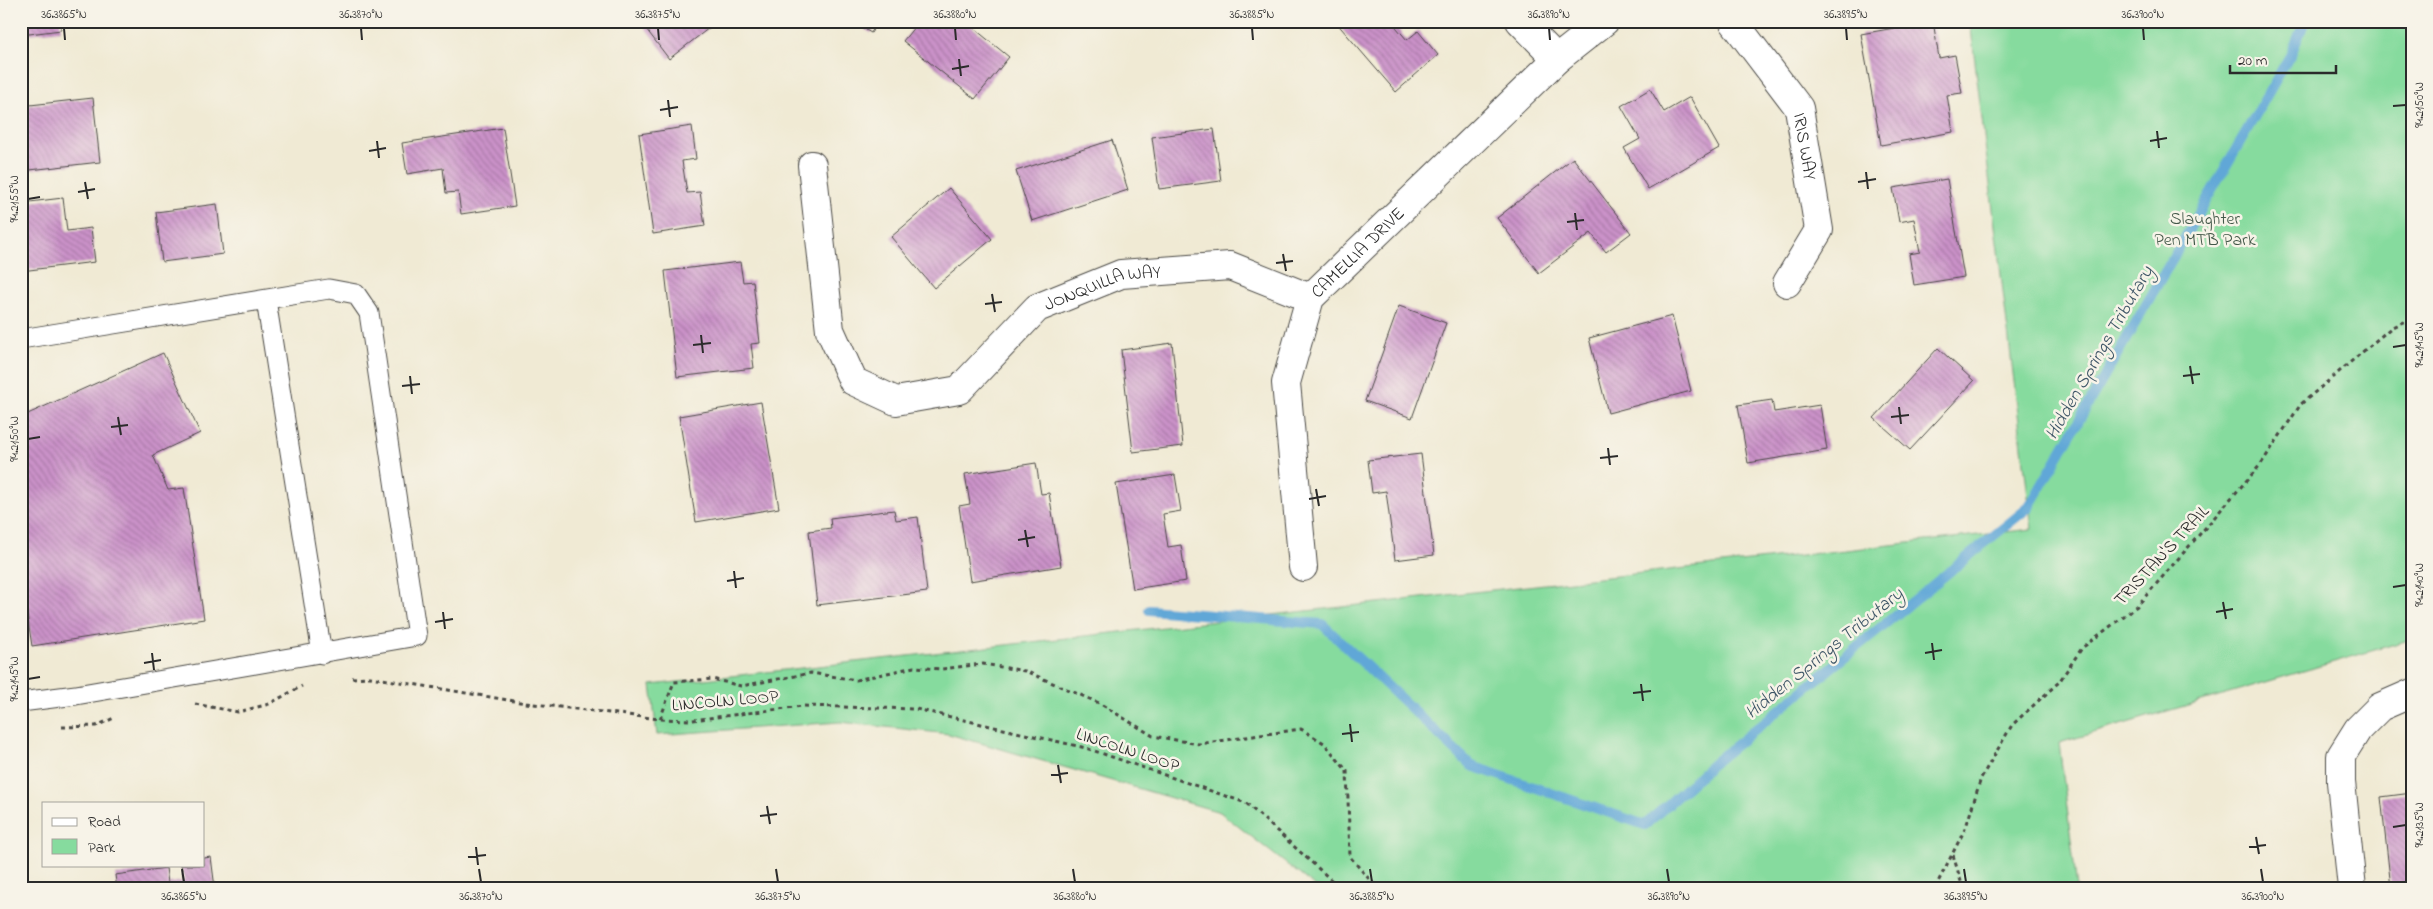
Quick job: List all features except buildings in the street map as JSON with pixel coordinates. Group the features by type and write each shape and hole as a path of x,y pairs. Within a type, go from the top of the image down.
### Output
{"street":[{"path":"1520,21 1557,59"},
{"name":"CAMELLIA DRIVE","path":"1303,567 1286,382 1310,298 1557,59 1605,21"},
{"name":"IRIS WAY","path":"1733,21 1799,108 1819,230 1787,283"},
{"name":"JONQUILLA WAY","path":"812,165 830,330 854,381 896,401 959,390 1037,308 1121,274 1230,266 1310,298"},
{"path":"2352,888 2341,782 2341,756 2358,729 2380,706 2412,693"}],"lane":[{"path":"21,339 329,289 356,294 369,313 392,454 417,636 322,654 76,695 21,702"},
{"path":"266,300 322,654"}],"path":[{"name":"TRISTAN'S TRAIL","path":"1936,888 1966,827 1981,778 2012,725 2059,682 2082,648 2144,599 2261,464 2300,404 2392,327 2412,318"},
{"path":"660,719 674,682 712,679 741,686 811,673 856,680 914,667 942,669 983,664 1025,671 1099,703 1153,736 1199,744 1301,729 1324,743 1346,771 1350,857 1377,888"},
{"name":"LINCOLN LOOP","path":"351,678 370,678 526,703 660,719 692,720 803,706 916,709 1086,748 1246,803 1340,888"},
{"path":"187,703 238,712 269,704 308,684"},
{"path":"58,727 96,726 122,715"},
{"path":"1953,854 1963,888"}],"green space":[{"name":"Slaughter Pen MTB Park","path":"1970,21 2412,21 2412,639 2059,743 2077,888 1317,888 1220,812 949,734 840,722 657,735 651,685 2032,529"}],"waterway":[{"name":"Hidden Springs Tributary","path":"1149,610 1322,624 1472,766 1645,825 1715,762 2029,507 2292,52 2305,21"}]}
